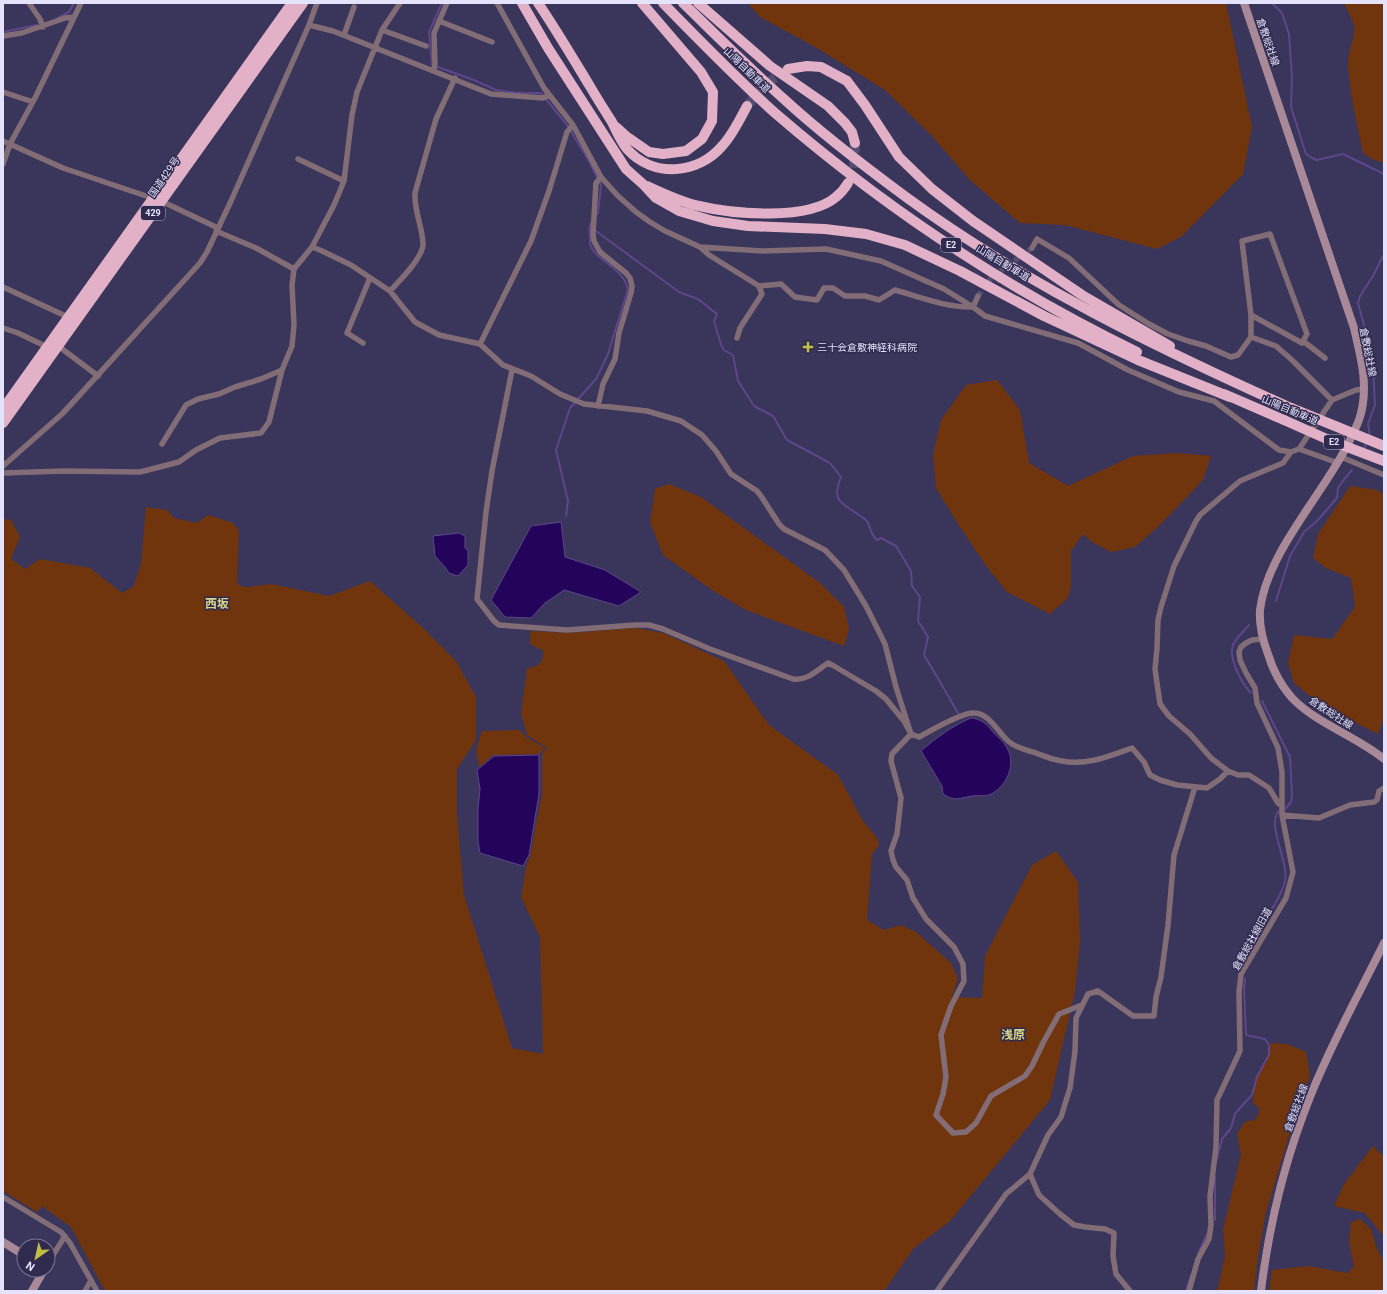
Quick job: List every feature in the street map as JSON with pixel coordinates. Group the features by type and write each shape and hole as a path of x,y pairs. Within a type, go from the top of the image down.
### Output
{"highway":[{"name":"国道429号","path":"3,409 72,320 157,200 292,3"},
{"name":"国道429号","path":"157,200 303,3"},
{"path":"522,3 548,48 626,169 656,198 679,211 714,221 748,226 825,229 866,234 905,245 960,271 1044,316 1138,360 1230,397"},
{"path":"538,3 613,124 620,140 628,150 643,162 660,169 684,169 708,158 723,146 747,106"},
{"path":"613,124 626,136 649,152 662,154 686,151 702,139 712,121 713,92 701,72 642,3"},
{"name":"山陽自動車道","path":"663,3 736,77 774,112 899,210 949,244 1010,282 1126,347 1230,397 1329,440 1384,461"},
{"name":"山陽自動車道","path":"683,3 747,66 822,132 907,198 957,232 1074,302 1133,334 1237,384 1384,446"},
{"path":"698,3 770,66 828,106 852,132 855,143"},
{"path":"788,70 807,66 821,67 847,81 865,105 899,157 932,189 973,221 1082,295 1237,384"},
{"path":"644,185 698,206 754,213 789,212 812,208 824,204 836,197 848,183"},
{"name":"国道429号","path":"3,423 52,347"}],"main road":[{"name":"倉敷総社線","path":"1244,3 1354,328 1364,372 1364,389 1359,421 1340,460 1285,544 1266,584 1260,611 1263,639 1270,661 1280,682 1293,698 1320,719 1377,753 1384,759"},
{"name":"倉敷総社線","path":"1261,1291 1266,1250 1278,1198 1293,1144 1305,1110 1322,1070 1384,943"},
{"path":"3,1242 16,1250"},
{"path":"32,1291 39,1278"}],"street":[{"path":"29,3 43,26"},
{"path":"3,164 10,144 33,102 81,3"},
{"path":"3,466 62,414 200,263 207,252 309,25 316,3"},
{"path":"3,473 64,471 140,472 179,462 196,450 220,438 261,433 269,422 282,370 292,346 294,325 292,291 294,269 312,247 344,182 354,103 382,30 400,3"},
{"path":"435,67 434,37 447,3"},
{"path":"496,3 546,97 571,127 599,179 636,212 664,231 700,247 709,255 759,286 781,284 795,297 817,300 824,288 833,288 845,296 865,296 879,300 895,290 922,298 963,307 973,307"},
{"path":"344,35 354,7"},
{"path":"3,36 22,33 65,18 74,17"},
{"path":"440,21 492,42"},
{"path":"309,25 333,31 435,67 455,78 492,94 546,97"},
{"path":"382,30 426,46"},
{"path":"390,291 414,265 423,244 415,202 415,193 436,119 455,78"},
{"path":"3,92 33,102"},
{"path":"480,344 531,241 571,127"},
{"path":"3,141 63,168 157,200 256,248 294,269"},
{"path":"298,159 344,182"},
{"path":"598,406 603,384 615,359 619,333 632,286 630,278 626,273 600,252 594,241 594,218 599,179"},
{"path":"1032,248 1037,238 1069,258 1119,305 1168,334 1206,346 1230,357 1238,355 1251,337 1251,315 1242,241 1270,234 1306,334 1303,341"},
{"path":"312,247 351,265 390,291 415,322 439,335 480,344 503,365 512,370 530,376 560,394 575,401 598,406 647,411 681,421 702,435 716,450 730,474 757,491 784,529 817,545 833,557 844,570 866,606 885,644 896,687 911,734"},
{"path":"700,247 762,251 826,249 881,261 944,289 985,316 1078,343 1128,370 1180,392 1214,401 1279,450 1291,452 1299,449 1332,400 1356,390 1364,389"},
{"path":"363,343 347,333 370,278"},
{"path":"737,338 740,328 762,294 759,286"},
{"path":"3,287 72,320"},
{"path":"973,307 978,296"},
{"path":"1251,315 1302,343 1303,341 1325,358"},
{"path":"4,331 18,333 52,347 98,376"},
{"path":"1251,337 1276,346 1297,364 1332,400"},
{"path":"162,444 186,404 282,370"},
{"path":"512,370 492,471 486,512 477,600 494,622 499,625 567,630 635,624 650,625 792,679 799,680 806,678 828,663 876,691 886,699 904,721 911,734 918,737 964,714 973,712 985,716 1009,742 1016,747 1060,761 1070,763 1086,762 1108,757 1132,748 1144,762 1150,775 1160,780 1177,785 1207,788 1228,771"},
{"path":"1299,449 1340,460 1384,475"},
{"path":"1291,452 1283,463 1240,481 1200,515 1196,521 1174,566 1158,620 1157,648 1154,669 1160,704 1169,716 1190,734 1211,758 1228,771 1238,775 1249,775 1269,788 1282,810 1319,818 1350,805 1374,802 1377,800 1379,791 1384,788"},
{"name":"倉敷総社線旧道","path":"1189,1291 1198,1259 1209,1239 1211,1225 1210,1196 1216,1147 1217,1100 1240,1051 1239,992 1241,974 1286,898 1293,872 1282,810 1282,772 1278,748 1259,709 1255,688 1240,660 1239,652 1241,647 1252,640 1263,639"},
{"path":"911,734 892,754 891,761 900,798 897,834 891,851 893,860 896,867 907,880 913,898 926,919 954,947 963,964 964,981 952,1006 941,1035 946,1077 943,1094 936,1115 953,1133 966,1132 976,1123 991,1096 1025,1076 1032,1066 1059,1014 1082,1006"},
{"path":"938,1291 1006,1194 1030,1174 1048,1135 1061,1117 1070,1088 1075,1051 1076,1018 1088,994 1098,991 1133,1016 1154,1016 1168,925 1174,855 1196,787"},
{"path":"1030,1174 1039,1195 1074,1225 1085,1228 1105,1229 1114,1233 1113,1256 1116,1274 1130,1291"},
{"path":"3,1198 61,1232 65,1236 97,1291"},
{"path":"56,1250 65,1236"},
{"path":"85,1291 91,1280"}],"shaded area":[{"path":"748,3 1226,3 1252,127 1243,174 1182,236 1157,249 1065,225 1020,223 970,180 931,135 885,90 817,48 760,17"},
{"path":"1344,3 1384,3 1384,163 1372,159 1363,153 1352,98 1348,65 1354,35 1354,26"},
{"path":"997,380 1020,410 1029,463 1068,486 1133,456 1178,453 1211,456 1203,480 1160,525 1135,547 1111,552 1092,542 1083,534 1071,551 1071,585 1068,598 1050,614 1007,592 987,567 936,488 933,455 941,420 966,385"},
{"path":"669,484 701,497 820,583 844,607 849,629 844,646 746,610 712,590 663,555 650,522 655,489"},
{"path":"1350,486 1377,490 1384,494 1384,718 1378,734 1322,706 1294,683 1288,663 1294,635 1332,639 1355,607 1351,578 1326,568 1313,558 1318,534"},
{"path":"146,507 167,510 174,518 197,523 208,515 233,523 239,531 237,583 241,586 248,587 271,584 329,596 370,581 422,627 456,661 476,697 476,740 457,769 457,815 464,895 512,1048 543,1054 540,937 521,897 542,793 542,754 547,748 527,735 521,713 527,669 540,663 544,651 530,644 530,631 568,633 636,628 663,633 724,661 769,725 838,775 863,821 877,838 879,845 872,854 867,920 884,930 901,925 916,932 951,963 958,979 952,997 982,998 985,956 1032,865 1056,851 1078,882 1080,941 1075,991 1050,1100 950,1221 914,1248 884,1291 105,1291 71,1227 42,1206 37,1212 3,1191 3,519 11,520 20,537 11,559 25,569 40,559 90,568 122,593 134,586 141,563"},
{"path":"561,522 565,557 605,570 641,592 619,606 564,590 545,603 531,618 505,617 491,600 531,526"},
{"path":"459,533 465,536 465,548 468,550 468,565 458,576 449,573 435,556 433,536"},
{"path":"971,718 978,719 986,724 1006,746 1011,760 1009,773 1003,784 991,794 954,799 943,794 942,786 921,751 944,733"},
{"path":"520,730 526,737 545,748 539,754 493,755 479,767 476,750 482,731"},
{"path":"539,755 539,794 529,855 523,866 480,853 478,841 478,809 480,789 477,770 494,756"},
{"path":"1271,1043 1287,1044 1306,1052 1310,1076 1289,1136 1266,1212 1258,1256 1254,1291 1217,1291 1225,1256 1223,1230 1241,1154 1237,1134 1245,1122 1256,1119 1260,1109 1253,1103 1255,1077 1264,1064"},
{"path":"1373,1146 1384,1157 1384,1237 1365,1213 1334,1206 1344,1184"},
{"path":"1360,1219 1371,1229 1377,1249 1384,1262 1384,1291 1269,1291 1272,1270 1308,1266 1347,1273 1354,1267 1349,1241 1351,1222"}],"waterway":[{"path":"58,18 69,12 74,3"},
{"path":"442,3 429,32 432,65 474,80 496,90 517,93 541,93 567,125 589,161 601,185 598,213 595,216"},
{"path":"1272,3 1282,13 1289,34 1292,78 1291,107 1306,154 1317,160 1343,154 1384,174"},
{"path":"3,32 37,25"},
{"path":"566,516 568,501 556,450 570,408 596,379 608,354 628,289 625,281 615,269 593,250 590,244 589,229 593,220"},
{"path":"596,231 679,292 698,299 717,314 714,321 721,345 724,350 733,355 738,381 754,406 773,416 787,440 830,463 841,477 837,492 838,497 843,504 867,521 877,540 881,538 896,546 911,571 912,586 920,597 918,621 928,637 924,655 958,713"},
{"path":"1370,436 1368,424 1375,405 1373,367 1368,340 1358,303 1360,296 1373,276 1384,254"},
{"path":"1363,450 1367,442"},
{"path":"1276,601 1290,556 1304,532 1318,520 1337,498 1338,488 1352,470"},
{"path":"1249,625 1233,645 1232,657 1244,684 1251,693"},
{"path":"1239,967 1240,960 1275,904 1285,881 1284,864 1276,835 1275,818 1278,812 1286,808 1291,802 1290,757 1262,701"},
{"path":"1217,1159 1222,1139 1231,1128 1235,1114 1252,1095 1257,1077 1269,1055 1269,1045 1265,1039 1246,1035 1245,979"},
{"path":"1215,1177 1215,1220"},
{"path":"1198,1254 1207,1234"},
{"path":"1186,1291 1191,1275"}],"tunnel":[{"path":"747,106 765,85 788,69"},
{"path":"849,182 854,168 855,143"},
{"path":"978,296 991,278 1032,248"}],"place":[{"name":"三十会倉敷神経科病院","path":"808,347"}],"district":[{"name":"西坂","path":"217,604"},
{"name":"浅原","path":"1013,1035"}]}
